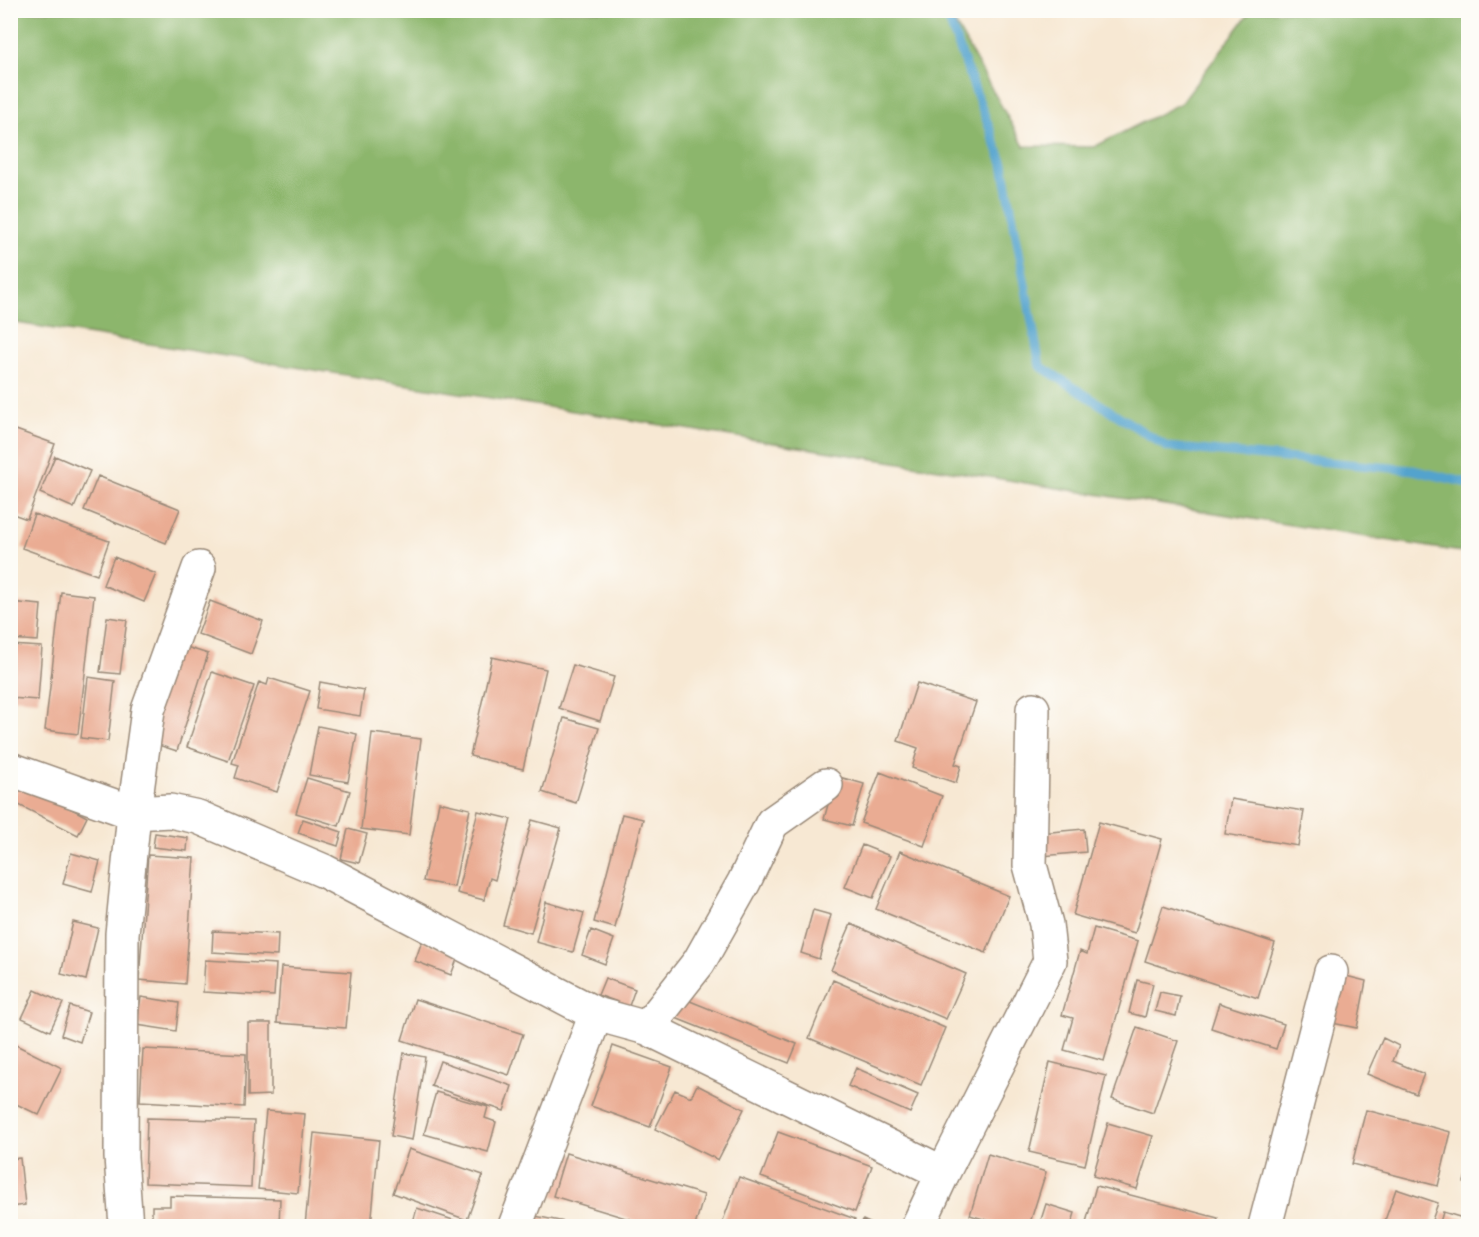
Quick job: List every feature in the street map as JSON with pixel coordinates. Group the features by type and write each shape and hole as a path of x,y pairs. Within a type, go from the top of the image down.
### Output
{"street":[{"path":"126,1227 121,1157 122,934 134,813 148,710 199,568"},
{"path":"918,1227 1050,961 1046,924 1030,865 1033,709"},
{"path":"10,769 134,813 170,811 198,818 324,871 596,1014 647,1028 943,1173"},
{"path":"647,1028 699,962 744,882 772,823 826,785"},
{"path":"1265,1227 1331,972"},
{"path":"515,1227 596,1014"}],"green space":[{"path":"10,11 948,11 1024,146 1094,147 1181,103 1251,11 1468,11 1468,553 11,322"}],"building":[{"path":"16,430 55,444 27,519 10,513 10,444"},
{"path":"55,456 90,471 74,508 40,493"},
{"path":"98,476 180,509 166,543 84,510"},
{"path":"34,514 109,541 97,575 22,548"},
{"path":"114,557 156,574 144,602 103,585"},
{"path":"61,592 94,596 78,734 45,730"},
{"path":"210,601 263,621 251,654 198,634"},
{"path":"10,602 41,605 38,641 10,639"},
{"path":"107,617 127,620 120,674 100,672"},
{"path":"177,644 208,654 177,751 146,741"},
{"path":"10,645 42,647 38,700 10,698"},
{"path":"492,657 546,669 523,769 470,756"},
{"path":"573,665 614,677 600,721 559,708"},
{"path":"212,672 254,686 228,761 187,747"},
{"path":"88,677 115,681 108,741 81,738"},
{"path":"269,678 310,691 277,792 235,778 239,765 232,763 259,682 267,685"},
{"path":"320,682 364,690 360,716 316,709"},
{"path":"917,683 976,702 955,764 961,766 956,783 912,768 918,748 898,741"},
{"path":"564,718 599,728 576,803 542,792"},
{"path":"318,726 357,734 348,782 309,775"},
{"path":"372,733 421,739 409,835 361,829"},
{"path":"880,772 942,796 924,846 861,823"},
{"path":"836,776 864,784 852,826 824,819"},
{"path":"307,778 350,791 339,826 296,813"},
{"path":"20,782 87,817 78,835 11,801"},
{"path":"1231,799 1304,811 1298,846 1225,834"},
{"path":"439,802 470,809 454,887 423,881"},
{"path":"478,811 511,819 495,880 490,878 484,900 457,893"},
{"path":"622,814 643,819 615,928 594,922"},
{"path":"303,819 342,832 338,846 298,833"},
{"path":"532,820 561,828 531,933 503,925"},
{"path":"1099,822 1162,839 1135,933 1073,915"},
{"path":"348,829 367,834 359,863 341,859"},
{"path":"1084,829 1086,852 1042,856 1040,833"},
{"path":"155,833 188,838 187,851 153,847"},
{"path":"862,845 890,856 873,898 845,887"},
{"path":"900,851 1009,896 986,953 876,909"},
{"path":"71,853 100,861 92,892 63,884"},
{"path":"148,855 194,858 185,984 139,980"},
{"path":"546,902 584,913 573,952 536,942"},
{"path":"1163,906 1275,943 1258,998 1145,961"},
{"path":"813,910 831,915 819,959 801,953"},
{"path":"73,922 98,928 86,980 61,974"},
{"path":"851,924 966,974 946,1019 831,970"},
{"path":"1094,928 1138,941 1104,1061 1064,1050 1073,1018 1062,1015 1080,951 1087,954"},
{"path":"591,930 614,939 605,964 582,955"},
{"path":"213,931 278,934 277,956 212,952"},
{"path":"422,941 459,954 451,975 415,961"},
{"path":"205,960 276,964 274,996 203,992"},
{"path":"281,967 351,972 346,1028 277,1023"},
{"path":"1342,975 1366,981 1357,1028 1332,1023"},
{"path":"605,978 635,989 629,1006 598,995"},
{"path":"833,980 945,1028 921,1085 809,1038"},
{"path":"1137,980 1153,984 1145,1017 1129,1013"},
{"path":"35,990 63,1003 50,1031 22,1018"},
{"path":"1160,992 1180,996 1176,1016 1155,1011"},
{"path":"141,997 179,1003 176,1031 137,1025"},
{"path":"680,997 797,1044 789,1063 673,1017"},
{"path":"415,999 523,1034 509,1075 402,1040"},
{"path":"1219,1003 1284,1024 1276,1049 1211,1028"},
{"path":"70,1006 89,1012 80,1042 61,1035"},
{"path":"248,1023 271,1023 271,1095 248,1096"},
{"path":"1137,1027 1178,1041 1153,1113 1112,1099"},
{"path":"1383,1038 1399,1046 1393,1061 1424,1074 1416,1094 1367,1074"},
{"path":"10,1042 62,1068 39,1115 10,1101"},
{"path":"613,1046 672,1067 650,1127 591,1106"},
{"path":"143,1049 246,1054 244,1107 140,1101"},
{"path":"404,1053 425,1057 412,1140 391,1136"},
{"path":"440,1061 512,1086 504,1111 431,1086"},
{"path":"1050,1062 1106,1076 1085,1165 1029,1152"},
{"path":"856,1068 918,1095 910,1113 848,1086"},
{"path":"697,1085 744,1109 718,1160 655,1129 675,1090 691,1097"},
{"path":"436,1092 488,1107 485,1118 496,1122 488,1152 424,1134"},
{"path":"1366,1110 1451,1132 1438,1186 1352,1164"},
{"path":"266,1111 305,1114 298,1193 258,1189"},
{"path":"147,1118 254,1121 251,1187 145,1183"},
{"path":"1108,1123 1153,1136 1137,1189 1093,1176"},
{"path":"778,1132 872,1166 855,1212 761,1177"},
{"path":"314,1133 379,1140 371,1226 305,1226"},
{"path":"409,1149 483,1175 467,1220 393,1193"},
{"path":"566,1153 704,1195 695,1226 652,1226 553,1196"},
{"path":"988,1154 1046,1172 1029,1226 1006,1226 970,1215"},
{"path":"20,1158 25,1205 10,1207 10,1159"},
{"path":"1468,1168 1468,1184 1464,1182"},
{"path":"739,1177 855,1219 853,1226 721,1226"},
{"path":"1096,1186 1218,1218 1216,1226 1085,1226"},
{"path":"1396,1189 1438,1203 1430,1226 1383,1226"},
{"path":"170,1196 280,1199 279,1226 152,1226 152,1206 170,1206"},
{"path":"1046,1204 1075,1213 1071,1226 1039,1226"},
{"path":"417,1208 462,1223 461,1226 412,1226"},
{"path":"1443,1212 1463,1218 1460,1226 1439,1226"},
{"path":"530,1215 580,1225 580,1226 528,1226"},
{"path":"863,1220 876,1226 860,1226"}],"waterway":[{"path":"945,10 1003,164 1040,366 1167,447 1413,470 1468,483"}]}
